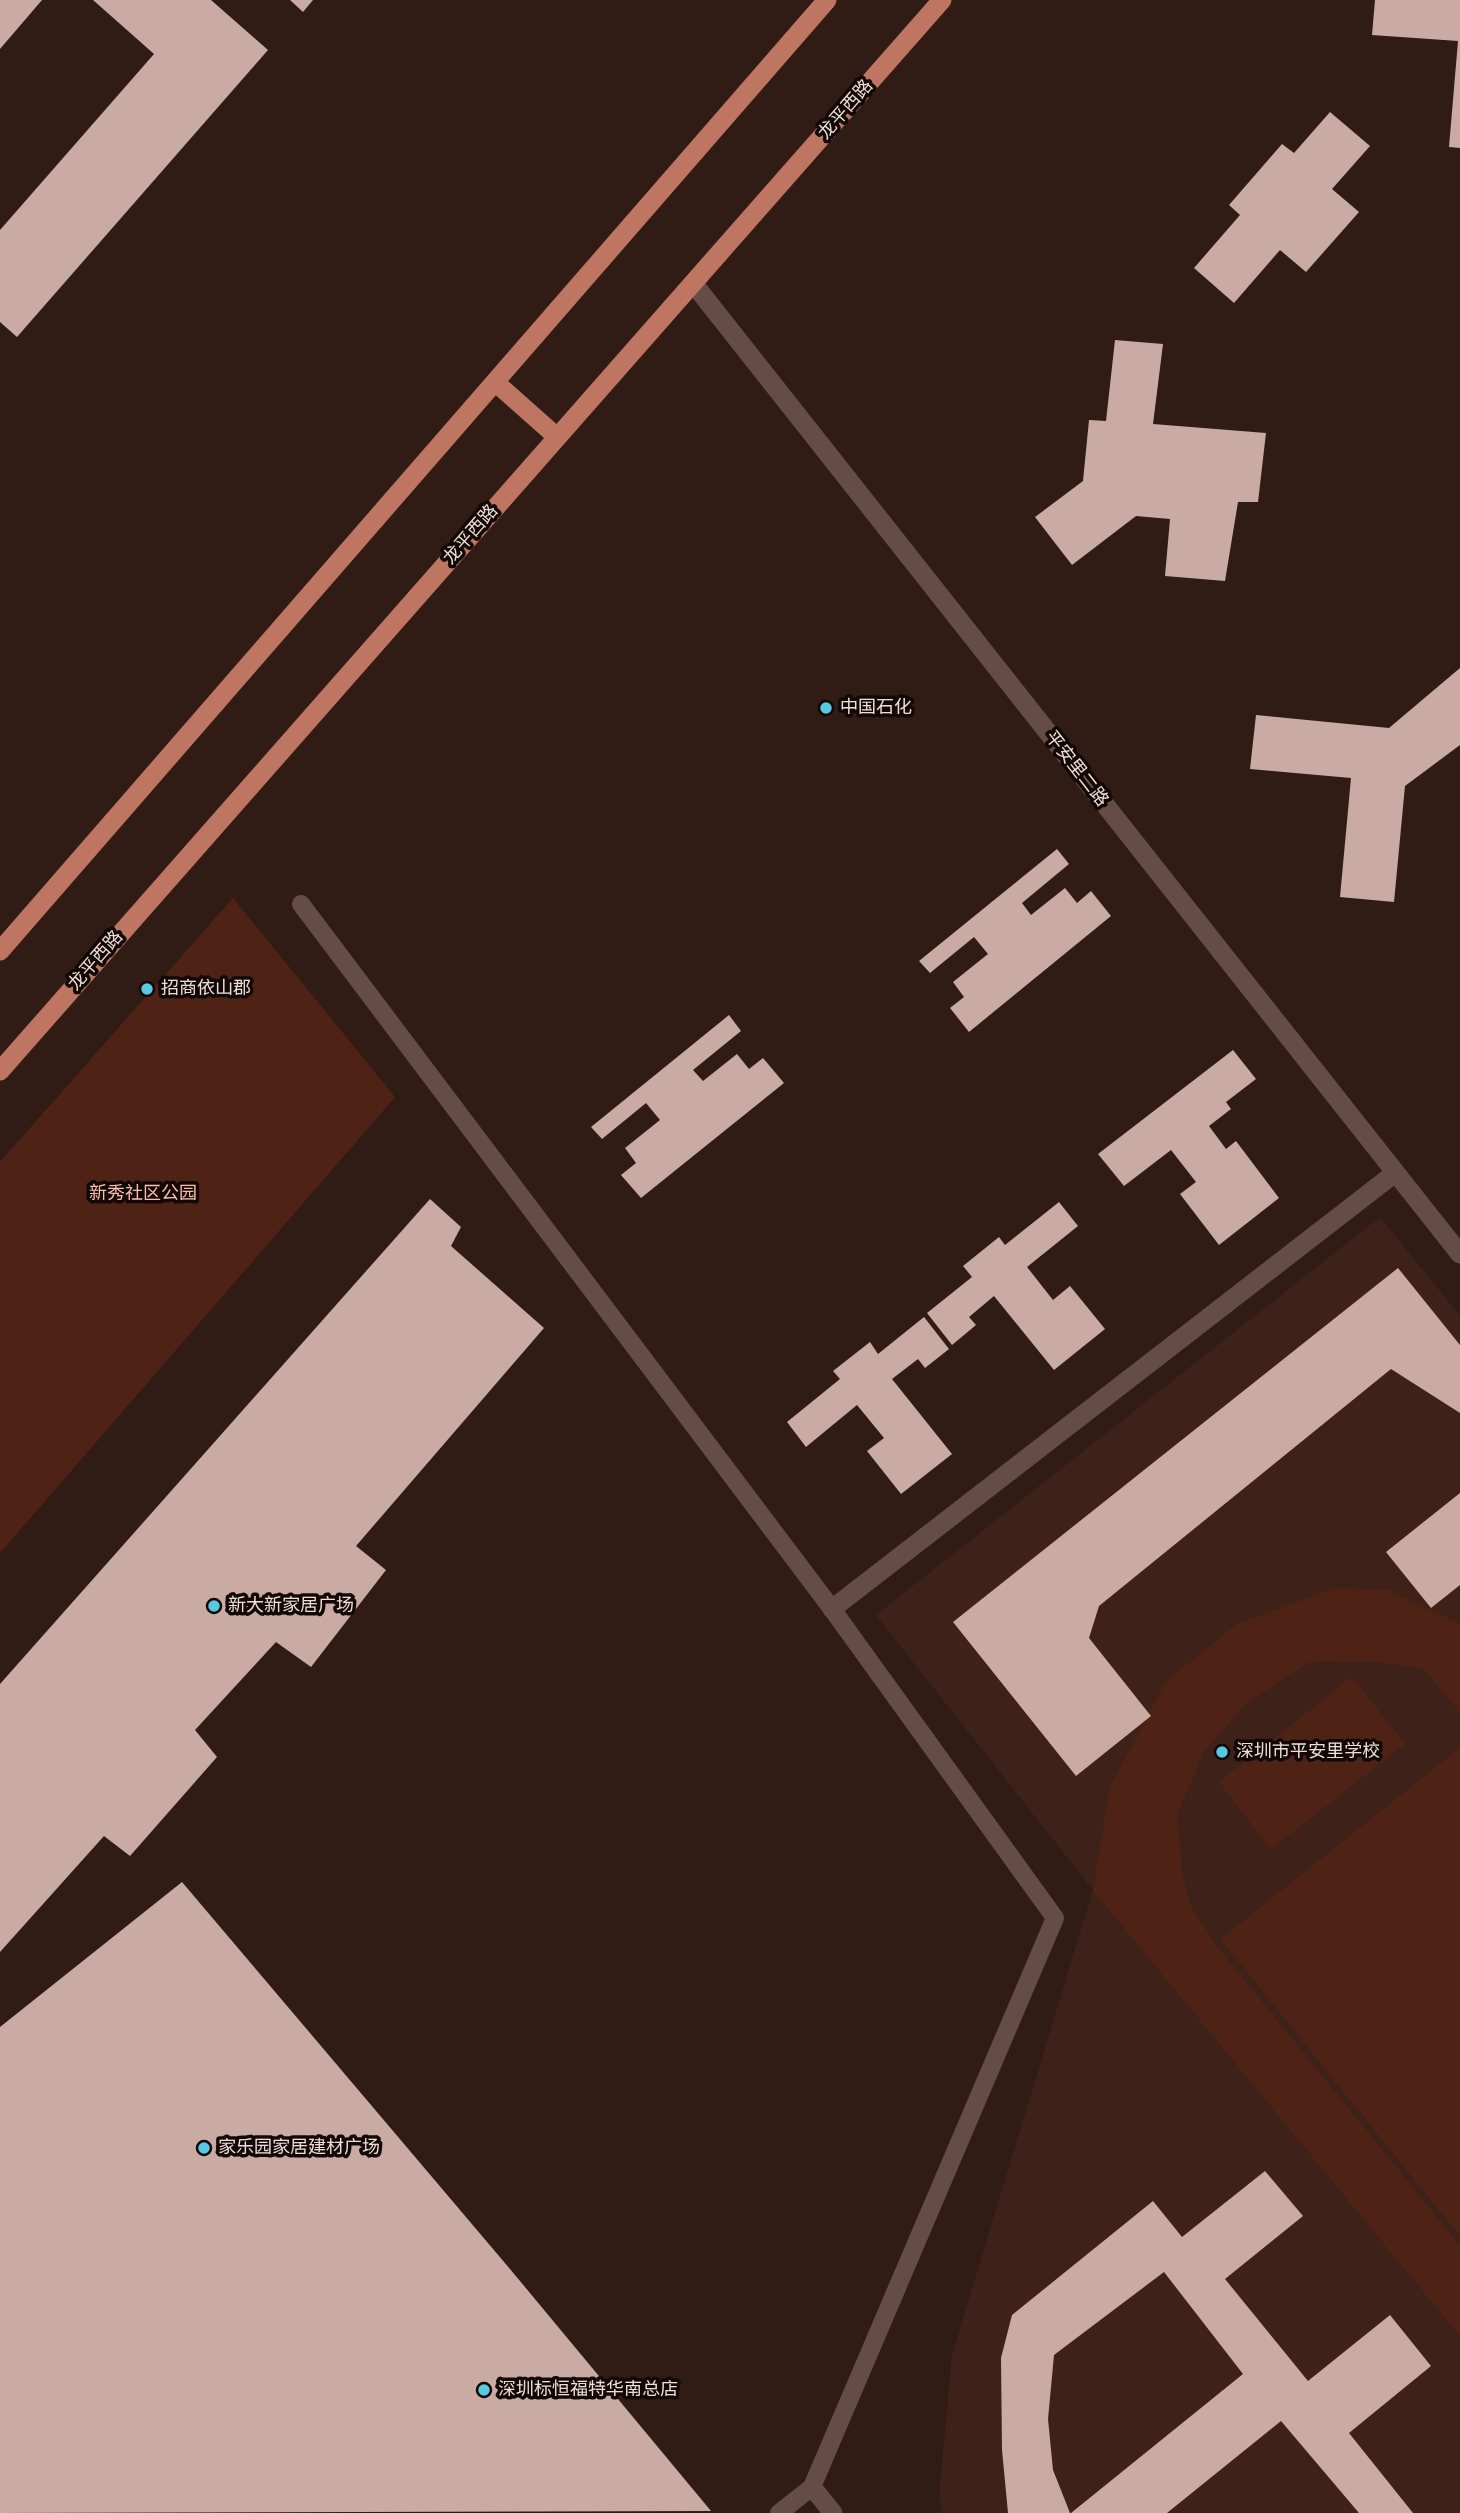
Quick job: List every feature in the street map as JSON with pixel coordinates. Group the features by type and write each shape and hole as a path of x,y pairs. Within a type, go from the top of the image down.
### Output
{"main road":[{"path":"0,951 827,0"},
{"name":"龙平西路","path":"0,1071 942,0"},
{"path":"495,382 557,437"}],"street":[{"name":"平安里二路","path":"693,283 1460,1254"},
{"path":"832,1609 1395,1173"},
{"path":"812,2487 833,2513"}],"lane":[{"path":"301,904 832,1609 1055,1918 812,2487 779,2513"}],"shaded area":[{"name":"深圳市平安里学校","path":"1380,1217 1460,1316 1460,2513 943,2513 939,2498 952,2355 1093,1890 876,1615"}],"green space":[{"name":"新秀社区公园","path":"233,898 395,1097 0,1553 0,1162"},
{"path":"1335,1588 1388,1590 1460,1624 1460,1713 1424,1669 1373,1661 1309,1662 1245,1704 1204,1752 1177,1814 1182,1873 1191,1907 1214,1943 1460,2246 1460,2336 1093,1890 1110,1787 1166,1682 1237,1624"},
{"path":"1352,1677 1405,1744 1271,1849 1219,1782"},
{"path":"1460,1748 1460,2236 1221,1939"}],"building":[{"path":"0,0 42,0 0,49"},
{"path":"93,0 211,0 268,50 17,337 0,322 0,230 154,54"},
{"path":"290,0 313,0 303,12"},
{"path":"1375,0 1460,0 1460,148 1449,147 1458,41 1372,35"},
{"path":"1330,112 1370,146 1332,189 1359,212 1306,272 1280,250 1234,303 1194,268 1240,215 1229,205 1282,144 1294,153"},
{"path":"1115,340 1163,344 1153,424 1266,433 1258,502 1238,502 1225,581 1165,576 1170,519 1136,516 1072,565 1035,517 1083,481 1089,420 1106,421"},
{"path":"1460,668 1460,745 1405,786 1394,902 1340,897 1351,778 1250,769 1256,715 1389,728"},
{"path":"1057,849 1069,864 1022,903 1031,915 1065,888 1077,903 1091,891 1111,916 969,1032 950,1008 964,997 953,982 988,954 974,937 930,973 919,961"},
{"path":"729,1015 741,1031 693,1070 703,1081 737,1054 749,1069 763,1058 784,1083 641,1198 621,1175 636,1163 625,1148 660,1120 646,1103 602,1139 591,1127"},
{"path":"1233,1050 1256,1079 1226,1102 1231,1109 1209,1126 1226,1149 1236,1141 1279,1198 1219,1245 1180,1194 1196,1182 1171,1150 1124,1186 1098,1154"},
{"name":"新大新家居广场","path":"430,1199 461,1227 451,1246 544,1328 356,1546 386,1570 311,1667 276,1642 195,1730 217,1757 130,1856 104,1836 0,1952 0,1684"},
{"path":"1059,1202 1078,1226 1027,1267 1053,1300 1070,1286 1105,1329 1054,1370 994,1296 969,1317 976,1325 952,1345 927,1313 972,1277 963,1266 999,1237 1005,1245"},
{"path":"1398,1268 1460,1345 1460,1413 1391,1369 1099,1606 1089,1638 1151,1716 1076,1776 953,1622"},
{"path":"924,1317 949,1349 925,1368 918,1359 892,1379 952,1454 901,1494 867,1451 884,1438 857,1405 806,1447 787,1422 840,1379 833,1371 870,1342 878,1354"},
{"path":"1460,1493 1460,1585 1431,1608 1386,1552"},
{"name":"家乐园家居建材广场","path":"182,1882 711,2511 0,2513 0,2027"},
{"path":"1265,2171 1303,2216 1225,2279 1308,2381 1390,2315 1431,2366 1349,2433 1413,2513 1359,2513 1281,2421 1167,2513 1071,2513 1243,2374 1164,2272 1054,2355 1048,2419 1053,2470 1070,2513 1008,2513 1002,2450 1001,2358 1012,2315 1153,2201 1182,2237"}],"place":[{"name":"中国石化","path":"826,708"},
{"name":"招商依山郡","path":"147,989"},
{"name":"新大新家居广场","path":"214,1606"},
{"name":"深圳市平安里学校","path":"1222,1752"},
{"name":"家乐园家居建材广场","path":"204,2148"},
{"name":"深圳标恒福特华南总店","path":"484,2390"}]}
